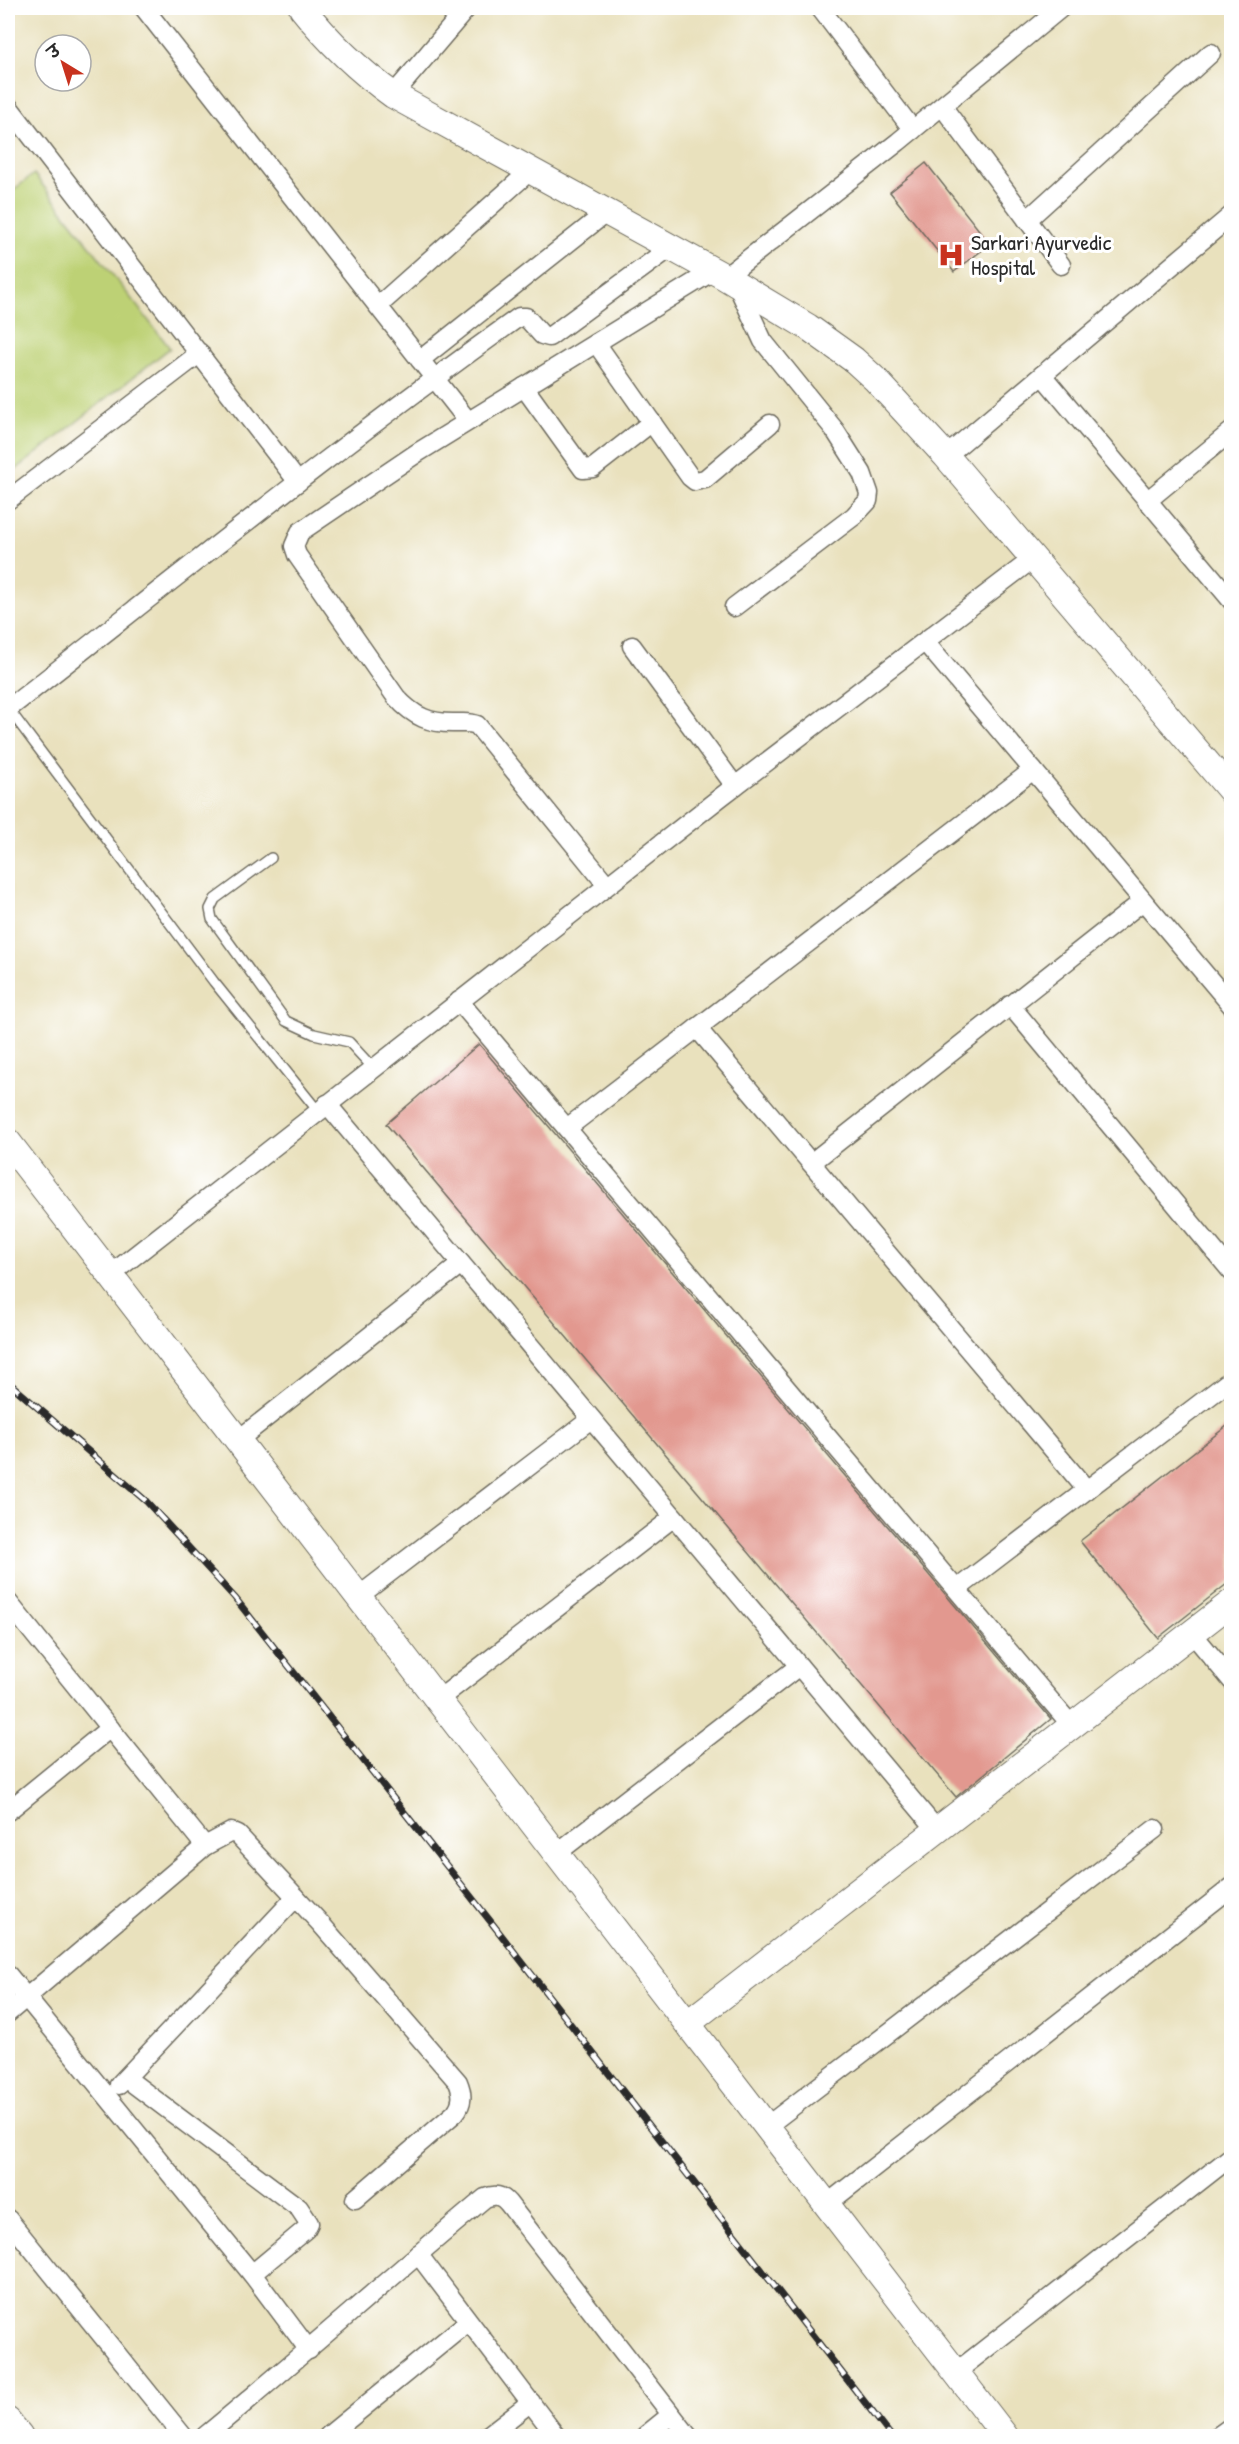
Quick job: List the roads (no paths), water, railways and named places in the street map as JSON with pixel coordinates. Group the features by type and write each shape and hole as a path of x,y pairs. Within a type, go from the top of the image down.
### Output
{"street":[{"path":"144,8 468,421"},
{"path":"302,8 360,71 393,95 725,277 808,327 854,360 876,380 946,456 1232,792"},
{"path":"393,95 467,8"},
{"path":"820,8 913,130"},
{"path":"607,885 477,725 427,721 406,708 387,685 297,555 294,546 300,532 417,453 596,343 725,277 913,130 1061,8"},
{"path":"1028,220 1211,53"},
{"path":"8,106 298,482"},
{"path":"942,106 1061,265"},
{"path":"378,306 531,170"},
{"path":"420,360 607,212"},
{"path":"946,456 1232,215"},
{"path":"8,709 434,377 521,316 526,317 542,335 549,337 670,248"},
{"path":"725,277 763,340 834,429 862,473 869,493 868,501 854,516 734,607"},
{"path":"596,343 690,477 700,481 770,423"},
{"path":"8,500 200,353"},
{"path":"1042,375 1232,601"},
{"path":"524,387 583,469 592,468 652,422"},
{"path":"1148,501 1232,431"},
{"path":"110,1275 607,885 1034,558"},
{"path":"925,642 1232,1006"},
{"path":"632,646 735,786"},
{"path":"567,1128 1033,770"},
{"path":"811,1163 1143,901"},
{"path":"459,1001 1072,1726"},
{"path":"1010,1005 1232,1272"},
{"path":"697,1028 1087,1490"},
{"path":"323,1108 461,1264 937,1830"},
{"path":"8,1142 1005,2436"},
{"path":"238,1440 461,1264"},
{"path":"957,1589 1232,1379"},
{"path":"359,1596 591,1419"},
{"path":"439,1699 674,1517"},
{"path":"8,1602 205,1846"},
{"path":"688,2023 1232,1602"},
{"path":"1192,1633 1232,1681"},
{"path":"557,1852 799,1666"},
{"path":"8,1811 110,1728"},
{"path":"767,2126 1155,1828"},
{"path":"8,2013 205,1846 231,1832 238,1835 296,1897 458,2082 462,2090 460,2106 455,2114 355,2199"},
{"path":"827,2204 1232,1887"},
{"path":"108,2097 296,1897"},
{"path":"8,1975 252,2274 309,2350"},
{"path":"126,2078 290,2201 305,2215 309,2223 306,2229 252,2274"},
{"path":"956,2372 1232,2156"},
{"path":"205,2436 309,2350 418,2254 485,2198 493,2195 504,2198 688,2436"},
{"path":"8,2219 183,2436"},
{"path":"418,2254 556,2436"},
{"path":"328,2436 468,2322"},
{"path":"487,2436 531,2402"},
{"path":"645,2436 671,2415"},
{"path":"8,2421 20,2436"},
{"path":"1218,2436 1232,2426"}],"lane":[{"path":"8,709 214,982 323,1108"},
{"path":"271,858 214,899 210,909 212,919 286,1020 314,1034 349,1042 373,1068"}],"railway":[{"path":"8,1382 146,1501 235,1598 491,1922 891,2436"}],"place":[{"name":"Sarkari Ayurvedic Hospital","path":"951,255"}]}
